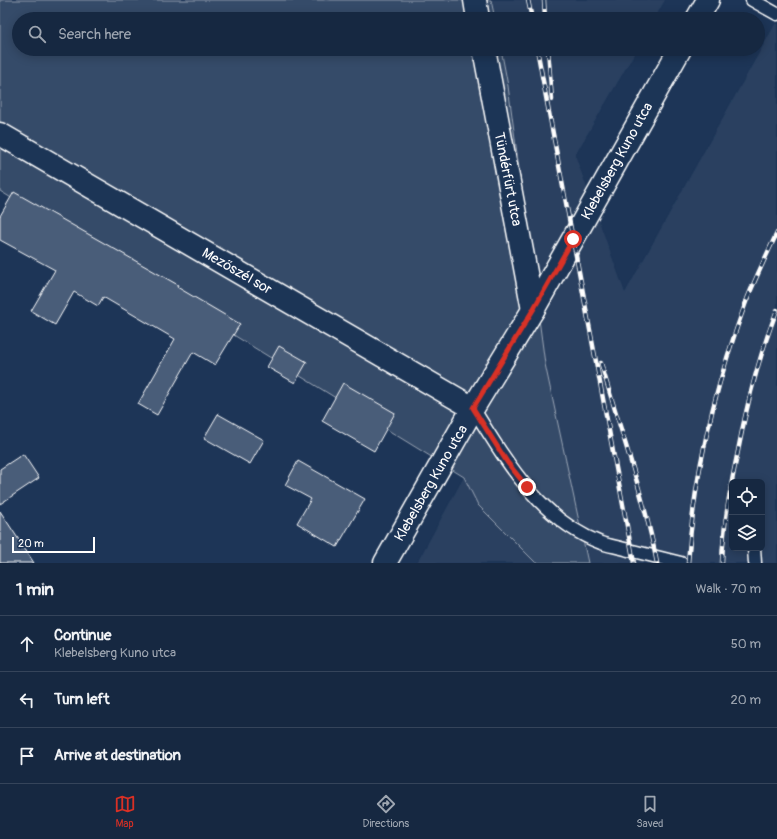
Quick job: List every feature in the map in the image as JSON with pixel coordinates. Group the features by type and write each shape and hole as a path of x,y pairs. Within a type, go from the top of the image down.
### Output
{"street":[{"path":"475,0 477,12"},
{"path":"701,12 708,0"},
{"name":"Tündérfürt utca","path":"485,56 533,310"},
{"name":"Klebelsberg Kuno utca","path":"385,563 473,408 533,310 676,56"},
{"name":"Mezőszél sor","path":"0,134 473,408"}],"lane":[{"path":"752,0 777,14"},
{"path":"473,408 507,462 549,512 573,529 601,543 681,563"},
{"path":"754,551 755,563"}],"shaded area":[{"path":"0,0 491,0 494,12 12,12 12,56 502,56 508,86 545,364 588,563 536,563 478,505 464,477 0,191"},
{"path":"491,0 665,0 658,12 494,12"},
{"path":"777,21 777,563 588,563 545,364 508,86 502,56 633,56 575,155 625,293 757,56 765,56 765,42"},
{"path":"464,477 478,505 536,563 417,563"}],"building":[{"path":"14,192 178,285 177,287 240,324 215,365 193,352 157,415 138,404 175,339 103,297 98,306 74,292 55,325 31,311 55,270 0,240 0,216"},
{"path":"279,346 307,362 295,383 267,367"},
{"path":"343,383 395,413 374,451 322,421"},
{"path":"218,414 264,440 250,464 204,438"},
{"path":"23,454 39,478 0,504 0,469"},
{"path":"298,461 365,499 337,547 297,523 311,499 285,485"},
{"path":"0,511 34,563 0,563"}],"railway":[{"path":"528,0 531,12"},
{"path":"544,0 545,12"},
{"path":"538,56 634,563"},
{"path":"549,56 552,100"},
{"path":"688,563 695,496 716,398 746,302 777,233"},
{"path":"722,563 727,507 745,415 759,362 777,310"},
{"path":"601,363 639,488 657,563"}],"route":[{"path":"527,487 507,462 473,408 533,310 573,239"}]}
